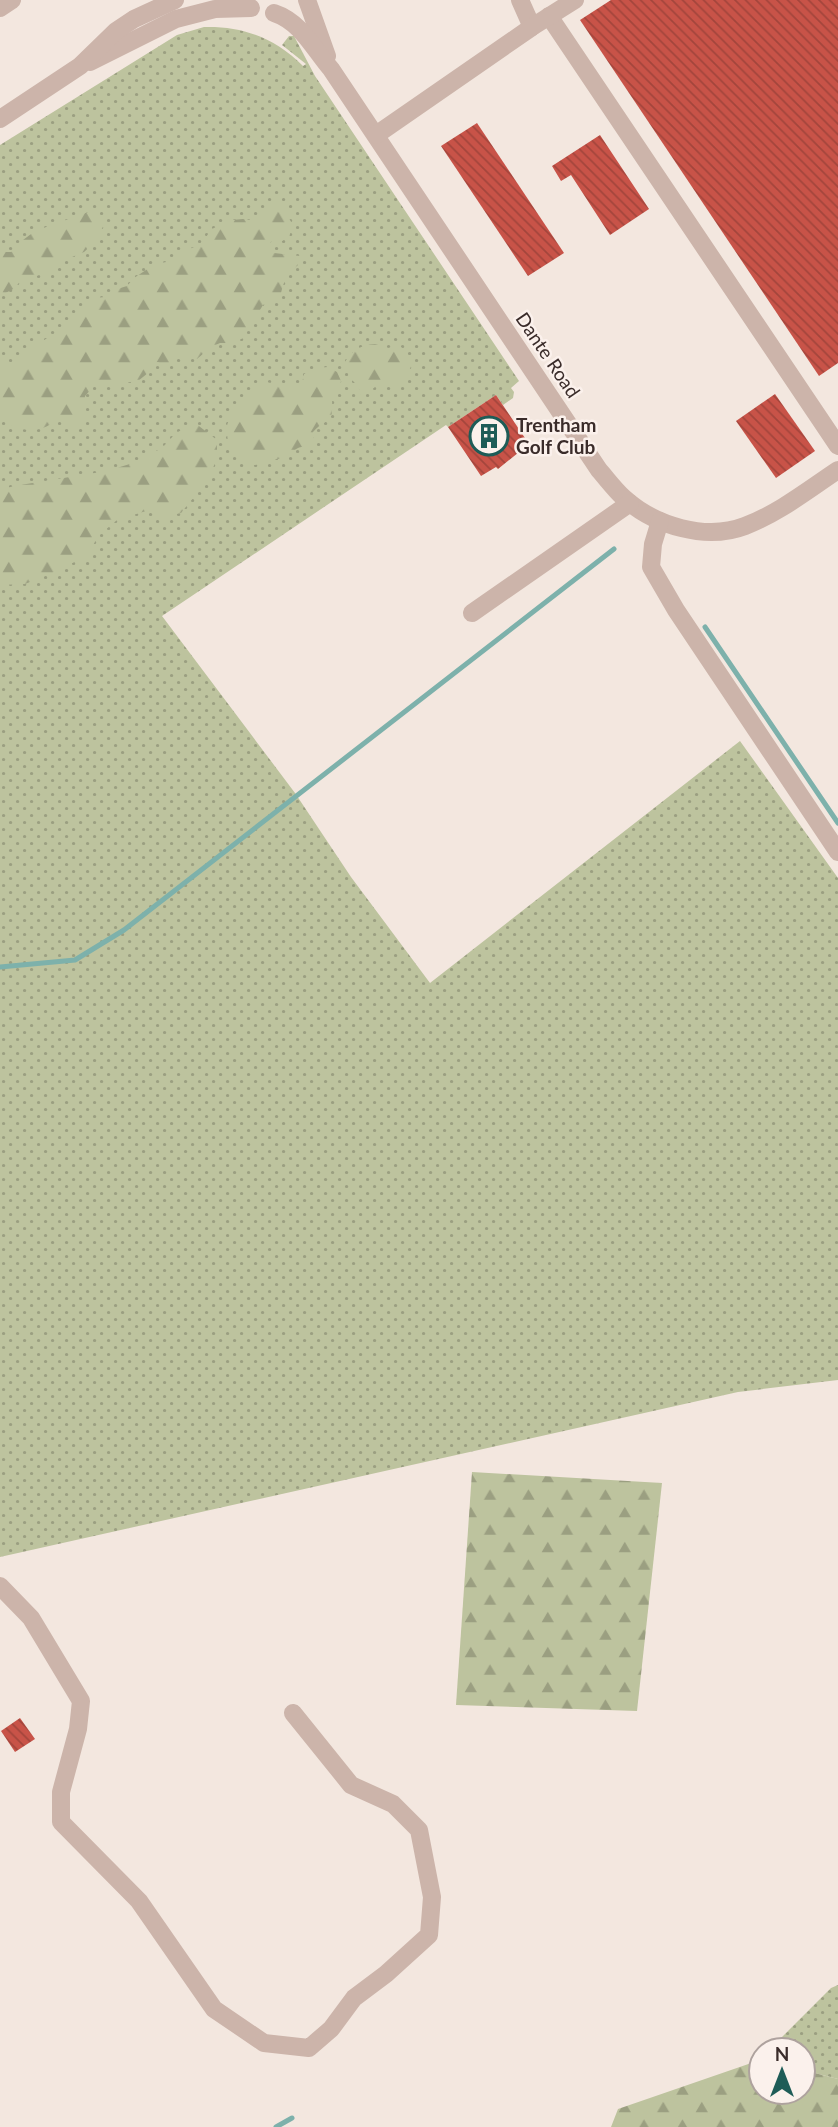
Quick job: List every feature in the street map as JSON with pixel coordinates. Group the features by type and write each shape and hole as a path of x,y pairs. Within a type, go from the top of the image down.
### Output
{"street":[{"path":"0,8 12,0"},
{"path":"0,119 80,66 116,31 134,19 175,0"},
{"path":"274,13 283,11 296,0"},
{"path":"307,0 331,69"},
{"path":"520,0 532,27"},
{"path":"376,135 575,0"},
{"path":"80,66 176,19 247,4 262,12 287,18 296,24 331,69"},
{"path":"549,16 838,446"},
{"name":"Dante Road","path":"331,69 599,470 630,503 660,521 695,530 718,531 742,527 769,515 838,470"},
{"path":"472,613 630,503"},
{"path":"660,521 653,544 651,567 676,610 838,852"},
{"path":"0,1586 31,1618 81,1701 78,1729 61,1792 61,1822 139,1901 214,2009 264,2043 309,2048 331,2029 354,1998 429,1935 432,1897 419,1830 393,1804 351,1786 293,1713"}],"green space":[{"path":"204,27 232,29 258,36 281,48 303,66 306,64 282,45 289,36 294,36 315,76 519,381 511,388 514,392 513,398 503,405 496,395 448,427 446,425 162,616 295,793 351,877 430,983 740,741 838,878 838,1380 738,1392 0,1557 0,145 177,35"},
{"path":"276,202 293,225 289,237 282,241 272,239 269,247 274,253 300,256 298,265 287,277 281,293 263,305 243,338 234,343 220,343 211,347 197,359 180,357 165,366 158,362 148,365 148,373 138,381 93,387 85,396 83,424 73,426 56,420 41,429 24,429 12,426 7,416 0,414 0,363 19,365 27,351 63,328 95,298 105,297 114,290 127,286 155,264 172,261 176,254 200,244 210,230 218,226 227,226 232,220 258,221 259,208 263,210 268,204"},
{"path":"91,211 105,223 94,243 84,252 60,262 52,270 21,280 15,288 0,296 0,252 19,249 23,240 35,231"},
{"path":"375,344 388,348 399,346 404,349 412,364 398,382 375,387 361,395 358,386 349,377 345,362 357,349"},
{"path":"328,367 337,372 341,381 339,390 332,397 331,417 313,432 313,442 307,447 296,449 288,458 249,466 245,458 228,444 227,426 237,410 264,382 301,387 304,374 315,368"},
{"path":"195,423 217,440 217,458 206,482 181,513 162,517 146,511 117,520 98,536 88,555 25,584 0,585 0,490 107,471 133,463 162,448 176,433"},
{"path":"472,1472 662,1483 637,1711 456,1705"},
{"path":"838,1985 838,2079 817,2074 817,2036 783,2036 831,1988"},
{"path":"747,2064 747,2106 817,2106 817,2074 838,2079 838,2127 611,2127 618,2109"}],"building":[{"path":"611,0 838,0 838,363 819,376 580,20"},
{"path":"477,123 564,253 528,276 441,146"},
{"path":"600,135 649,209 610,235 571,175 561,181 552,166"},
{"path":"775,394 815,451 776,478 736,421"},
{"name":"Trentham Golf Club","path":"496,395 529,444 498,469 496,467 481,476 448,427"},
{"path":"20,1718 35,1739 15,1752 1,1731"}],"waterway":[{"path":"0,967 75,960 124,930 614,549"},
{"path":"705,627 838,823"},
{"path":"276,2127 292,2118"}],"place":[{"name":"Trentham Golf Club","path":"489,436"}]}
